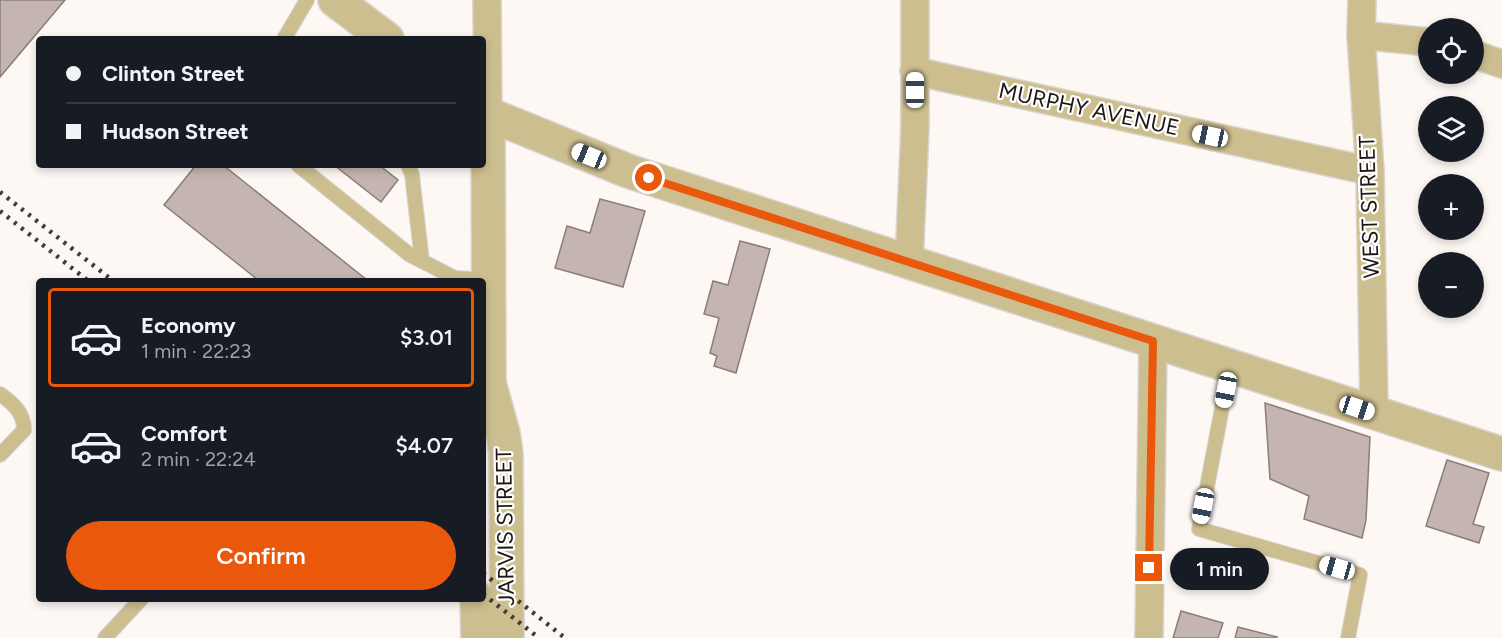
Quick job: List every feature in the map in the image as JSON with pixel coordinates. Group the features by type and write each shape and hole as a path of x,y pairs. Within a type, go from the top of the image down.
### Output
{"street":[{"path":"335,0 383,36"},
{"name":"JARVIS STREET","path":"486,57 487,0"},
{"path":"909,262 914,139 915,0"},
{"name":"WEST STREET","path":"1362,0 1361,35 1370,171 1374,414"},
{"path":"1361,35 1418,41"},
{"path":"1484,57 1502,63"},
{"name":"MURPHY AVENUE","path":"914,71 1370,171"},
{"path":"486,114 628,171 1502,454"},
{"name":"JARVIS STREET","path":"486,168 488,280 486,394 503,433 506,454 507,638"},
{"path":"1149,638 1153,341"},
{"name":"JARVIS STREET","path":"477,602 478,638"}],"lane":[{"path":"286,36 307,0"},
{"path":"302,168 410,255 455,278"},
{"path":"409,168 412,175 422,261"},
{"path":"1230,366 1199,529 1360,575 1348,638"},
{"path":"0,394 12,403 24,419 24,430 0,455"},
{"path":"105,638 138,602"}],"building":[{"path":"0,0 65,0 0,77"},
{"path":"194,168 227,168 364,278 255,278 164,205"},
{"path":"338,168 383,168 398,180 381,202"},
{"path":"600,199 645,211 623,287 555,268 567,226 590,233"},
{"path":"740,241 770,249 736,373 714,366 717,356 710,353 719,318 704,314 713,281 728,285"},
{"path":"1265,403 1370,437 1366,520 1362,538 1304,519 1309,496 1270,479"},
{"path":"1447,460 1489,473 1473,524 1484,527 1479,543 1426,526"},
{"path":"1181,611 1223,623 1218,638 1173,638"},
{"path":"1238,627 1277,637 1235,638"}],"railway":[{"path":"0,192 109,278"},
{"path":"0,211 84,278"},
{"path":"486,575 565,638"},
{"path":"486,596 539,638"}],"route":[{"path":"649,178 1153,341 1149,568"}]}
